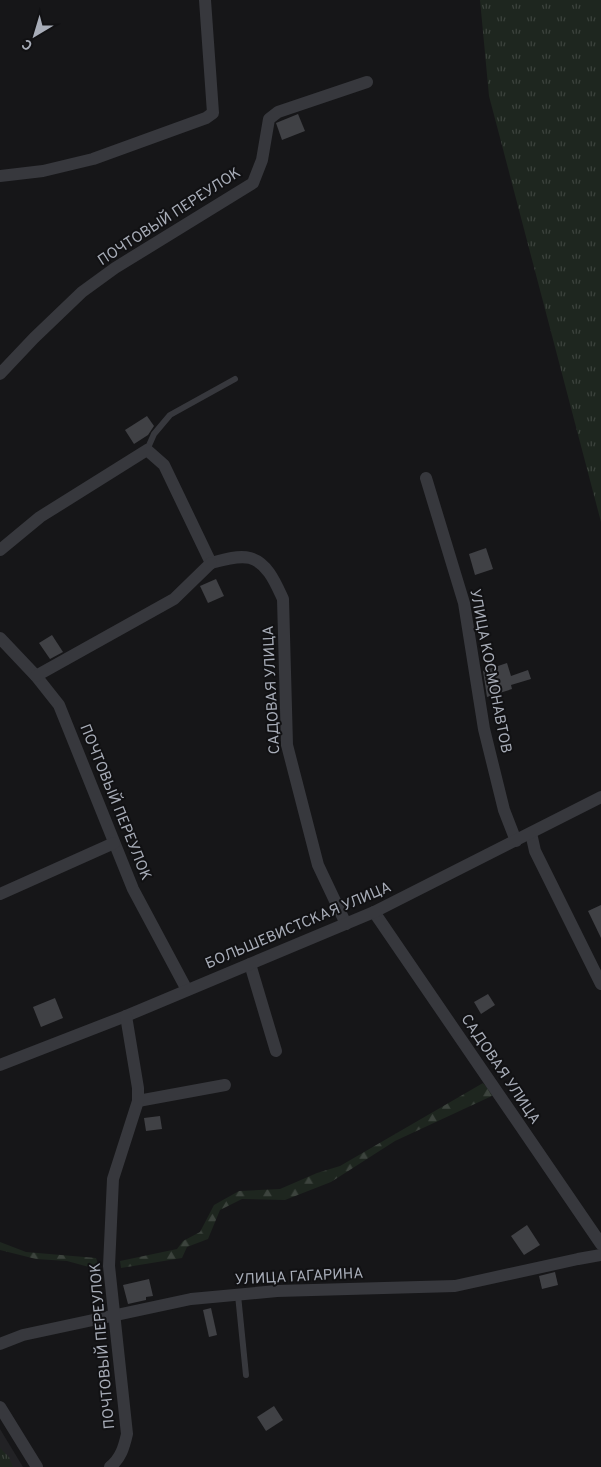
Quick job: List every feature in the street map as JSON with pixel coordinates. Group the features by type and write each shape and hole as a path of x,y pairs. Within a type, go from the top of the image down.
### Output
{"street":[{"path":"0,176 43,171 94,159 206,118 213,113 205,0"},
{"name":"ПОЧТОВЫЙ ПЕРЕУЛОК","path":"0,374 82,292 116,268 253,183 262,160 269,119 278,112 367,82"},
{"path":"0,550 40,517 147,450 164,465 211,563 174,599 36,676"},
{"name":"УЛИЦА КОСМОНАВТОВ","path":"426,478 464,603 484,729 504,810 516,841"},
{"name":"САДОВАЯ УЛИЦА","path":"211,563 232,558 250,558 262,566 274,579 282,599 287,744 318,865 346,924"},
{"name":"ПОЧТОВЫЙ ПЕРЕУЛОК","path":"0,638 36,676 59,704 134,889 187,990"},
{"name":"БОЛЬШЕВИСТСКАЯ УЛИЦА","path":"0,1065 126,1016 374,912 601,797"},
{"path":"531,834 535,851 601,984"},
{"path":"0,894 114,843"},
{"name":"САДОВАЯ УЛИЦА","path":"374,912 601,1244"},
{"path":"250,964 276,1051"},
{"name":"ПОЧТОВЫЙ ПЕРЕУЛОК","path":"110,1467 121,1454 127,1434 109,1266 113,1179 138,1101 138,1088 126,1016"},
{"path":"138,1101 225,1085"},
{"name":"УЛИЦА ГАГАРИНА","path":"0,1344 23,1336 190,1299 277,1291 455,1286 601,1255"},
{"path":"0,1407 37,1467"}],"lane":[{"path":"147,450 154,434 170,414 235,379"},
{"path":"238,1295 246,1375"}],"shaded area":[{"path":"0,1429 23,1467 0,1467"}],"green space":[{"path":"480,0 601,0 601,522 489,96"},
{"path":"483,1083 494,1095 395,1141 331,1182 285,1200 242,1199 220,1210 208,1239 187,1247 182,1258 121,1268 120,1261 177,1249 183,1241 200,1232 214,1205 239,1191 280,1189 317,1173 340,1166"},
{"path":"0,1242 26,1252 96,1258 100,1270 67,1261 36,1259 0,1250"},
{"path":"0,1448 9,1457 13,1467 0,1467"}],"building":[{"path":"298,114 305,131 282,140 276,123"},
{"path":"147,416 154,426 148,435 134,444 125,430"},
{"path":"486,548 493,569 475,575 469,554"},
{"path":"216,579 224,596 208,603 200,586"},
{"path":"52,635 63,652 50,659 39,643"},
{"path":"507,663 511,676 528,670 531,679 511,685 512,689 487,697 483,671"},
{"path":"601,905 601,938 588,911"},
{"path":"488,994 495,1005 481,1014 474,1002"},
{"path":"55,998 63,1018 41,1027 33,1007"},
{"path":"160,1116 162,1129 146,1131 144,1118"},
{"path":"527,1225 540,1245 524,1255 511,1236"},
{"path":"555,1272 558,1285 542,1289 539,1276"},
{"path":"149,1279 153,1296 146,1297 146,1300 128,1304 123,1285"},
{"path":"211,1308 217,1335 209,1337 203,1310"},
{"path":"274,1406 283,1420 266,1431 257,1417"}]}
